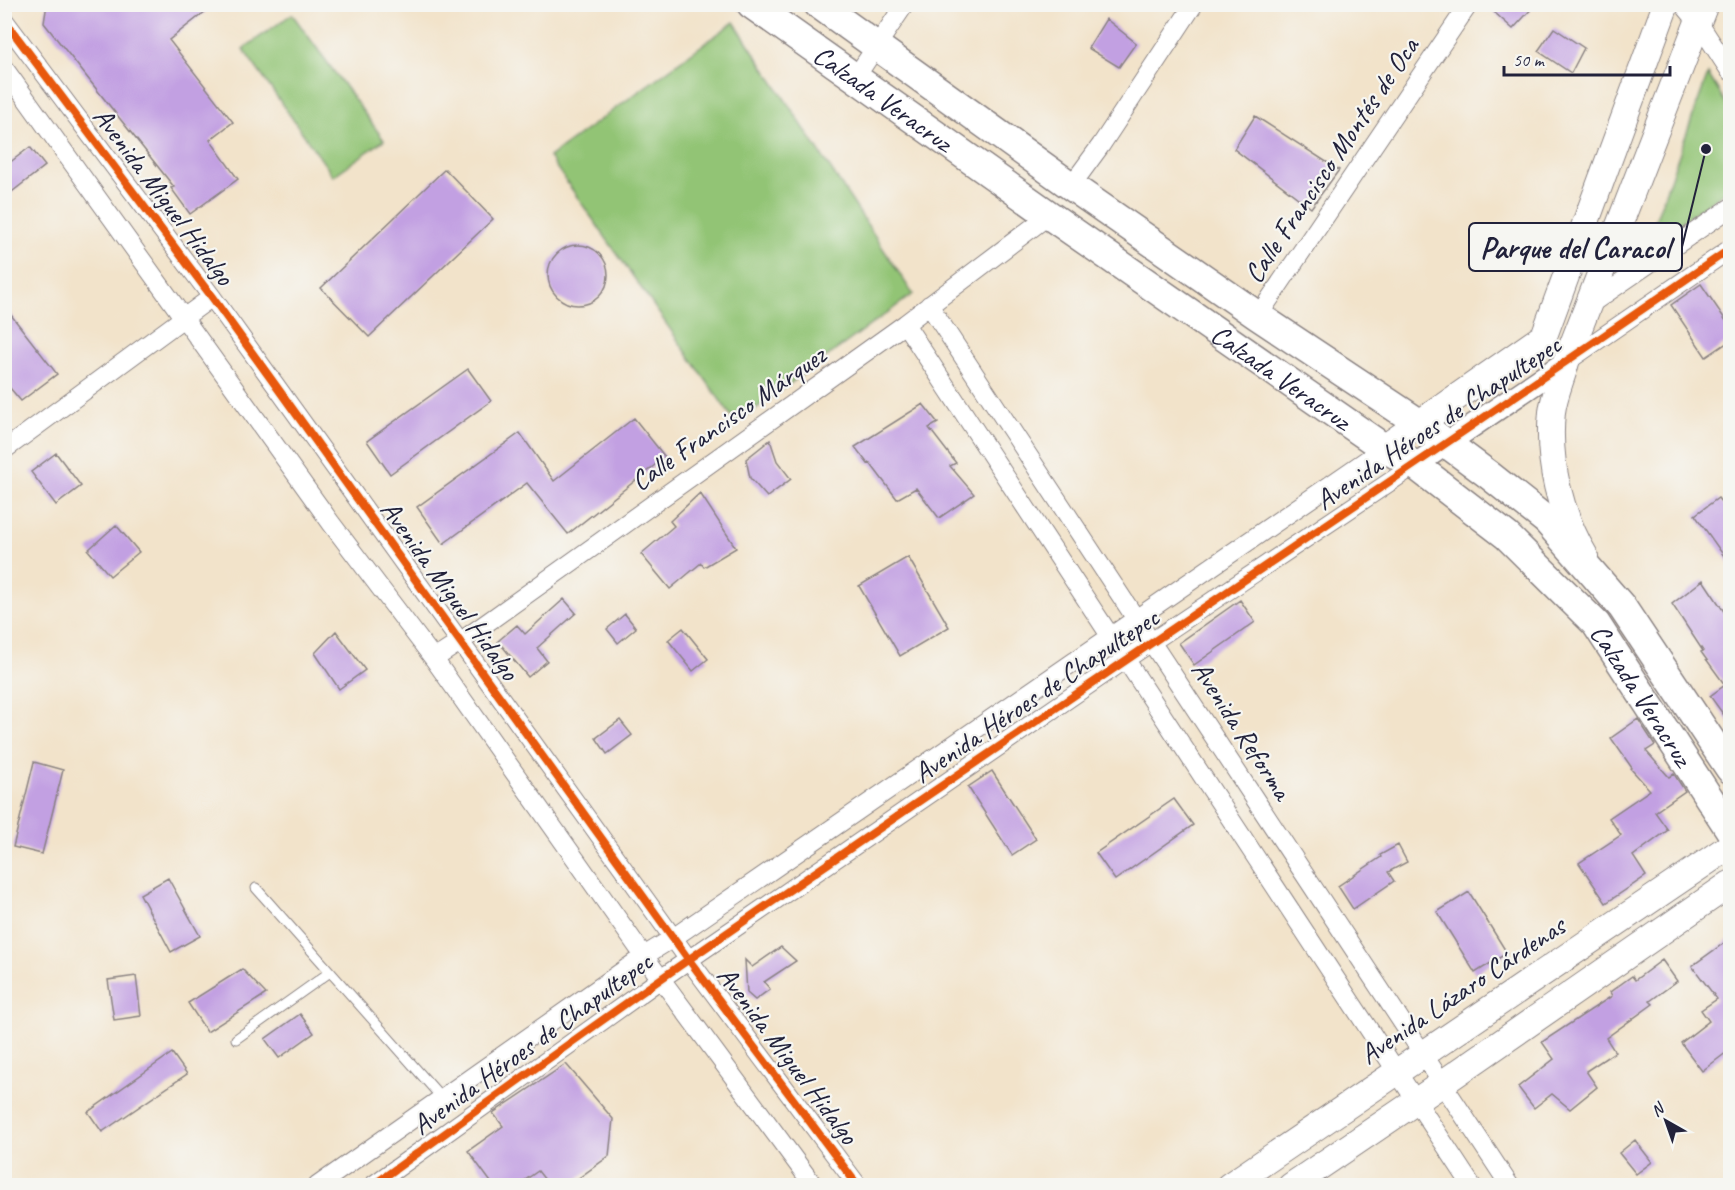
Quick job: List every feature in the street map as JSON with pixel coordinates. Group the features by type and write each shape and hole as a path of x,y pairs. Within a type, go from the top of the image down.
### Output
{"main road":[{"name":"Calzada Veracruz","path":"751,4 1384,448 1415,465 1507,536 1596,624 1731,830"},
{"name":"Calzada Veracruz","path":"818,4 1071,186 1258,316 1419,423 1547,521 1622,607 1731,769"},
{"path":"1544,336 1666,4"},
{"path":"1600,582 1573,536 1562,500 1551,454 1552,410 1566,362 1589,305 1696,10"},
{"name":"Avenida Héroes de Chapultepec","path":"1384,448 1544,336"},
{"name":"Avenida Lázaro Cárdenas","path":"1229,1185 1731,846"},
{"path":"1291,1185 1731,884"}],"street":[{"path":"855,78 905,4"},
{"path":"1071,186 1101,145 1194,4"},
{"name":"Calle Francisco Montés de Oca","path":"1258,316 1469,4"},
{"path":"1696,10 1731,71"},
{"name":"Avenida Miguel Hidalgo","path":"4,20 212,297 688,960 858,1185"},
{"name":"Avenida Miguel Hidalgo","path":"4,68 331,523 434,658 644,956 814,1185"},
{"name":"Avenida Héroes de Chapultepec","path":"1544,336 1731,208"},
{"name":"Calle Francisco Márquez","path":"434,658 460,642 905,324 1049,215"},
{"name":"Avenida Héroes de Chapultepec","path":"372,1185 688,960 1126,659 1448,444 1731,249"},
{"path":"4,450 212,297"},
{"name":"Avenida Reforma","path":"929,305 1510,1185"},
{"name":"Avenida Reforma","path":"905,324 1472,1185"},
{"name":"Avenida Héroes de Chapultepec","path":"317,1185 644,956 1111,638 1136,618 1384,448"},
{"path":"441,1098 459,1124"}],"lane":[{"path":"256,888 441,1098"},
{"path":"237,1038 330,972"}],"green space":[{"path":"292,14 384,140 333,176 243,49"},
{"path":"734,22 913,294 736,423 549,157"},
{"path":"1708,74 1730,110 1730,188 1646,246"}],"building":[{"path":"47,4 215,4 169,40 233,122 210,140 238,179 190,214 171,188 174,187 44,23"},
{"path":"1485,4 1536,4 1513,29"},
{"path":"1106,19 1136,43 1119,67 1088,48"},
{"path":"1554,28 1584,48 1571,73 1538,51"},
{"path":"1255,116 1339,170 1311,208 1234,149"},
{"path":"30,147 45,166 4,198 4,167"},
{"path":"445,169 493,219 369,337 321,288"},
{"path":"572,245 584,245 600,253 606,263 608,275 606,287 600,297 584,305 572,305 556,297 548,281 548,269 556,253"},
{"path":"1701,284 1731,328 1731,340 1706,357 1671,305"},
{"path":"4,306 57,374 21,401 4,381"},
{"path":"468,369 491,401 390,474 367,441"},
{"path":"923,404 938,423 929,428 956,463 950,466 974,494 939,518 916,488 897,499 855,447"},
{"path":"634,418 665,457 568,534 527,483 443,544 417,507 520,433 554,481"},
{"path":"770,440 777,461 791,479 767,497 750,478 746,459"},
{"path":"56,453 81,486 56,505 31,472"},
{"path":"700,493 736,548 704,567 701,563 670,589 641,554 674,526 670,521"},
{"path":"1718,498 1731,515 1731,566 1695,515"},
{"path":"116,525 139,552 110,576 88,550"},
{"path":"908,557 949,627 900,656 859,586"},
{"path":"1703,580 1731,622 1731,725 1710,696 1725,685 1701,652 1703,651 1672,604"},
{"path":"564,599 576,613 537,648 547,661 528,677 498,641 517,625 525,634"},
{"path":"1240,600 1255,622 1194,665 1179,643"},
{"path":"625,614 636,628 618,643 607,629"},
{"path":"683,628 708,659 693,671 668,640"},
{"path":"336,631 365,670 339,689 315,653"},
{"path":"1638,719 1655,745 1646,751 1669,777 1674,774 1685,791 1655,812 1668,830 1633,856 1646,876 1606,903 1579,863 1621,835 1609,818 1650,790 1631,769 1611,738"},
{"path":"620,720 632,735 607,754 596,738"},
{"path":"34,762 63,770 42,854 13,847"},
{"path":"992,771 1036,839 1012,855 968,787"},
{"path":"1174,799 1193,825 1115,880 1096,853"},
{"path":"1398,845 1407,862 1388,872 1394,881 1353,909 1338,886 1381,857 1380,855"},
{"path":"168,878 200,936 171,952 140,894"},
{"path":"1469,892 1507,953 1475,973 1437,912"},
{"path":"1731,938 1731,1049 1702,1071 1681,1043 1709,1021 1701,1010 1717,999 1692,966"},
{"path":"781,947 796,961 764,982 770,989 755,1000 747,993 745,960 752,967"},
{"path":"1662,960 1677,981 1650,1001 1653,1004 1606,1038 1615,1052 1586,1071 1597,1087 1570,1109 1552,1094 1534,1108 1518,1087 1554,1059 1542,1042 1612,996 1610,992 1632,976 1635,980"},
{"path":"242,969 266,994 207,1032 188,1003"},
{"path":"136,976 141,1016 114,1020 108,980"},
{"path":"300,1014 314,1033 279,1058 265,1039"},
{"path":"172,1053 187,1074 102,1132 88,1112"},
{"path":"566,1064 613,1119 609,1156 569,1185 549,1185 538,1171 518,1185 493,1185 468,1151 503,1126 493,1113"},
{"path":"1635,1140 1652,1162 1636,1174 1619,1153"}],"cycle path":[{"path":"4,20 212,297 689,960 858,1186"},
{"path":"372,1186 795,886 1730,249"}],"place":[{"name":"Parque del Caracol","path":"1706,149"}]}
